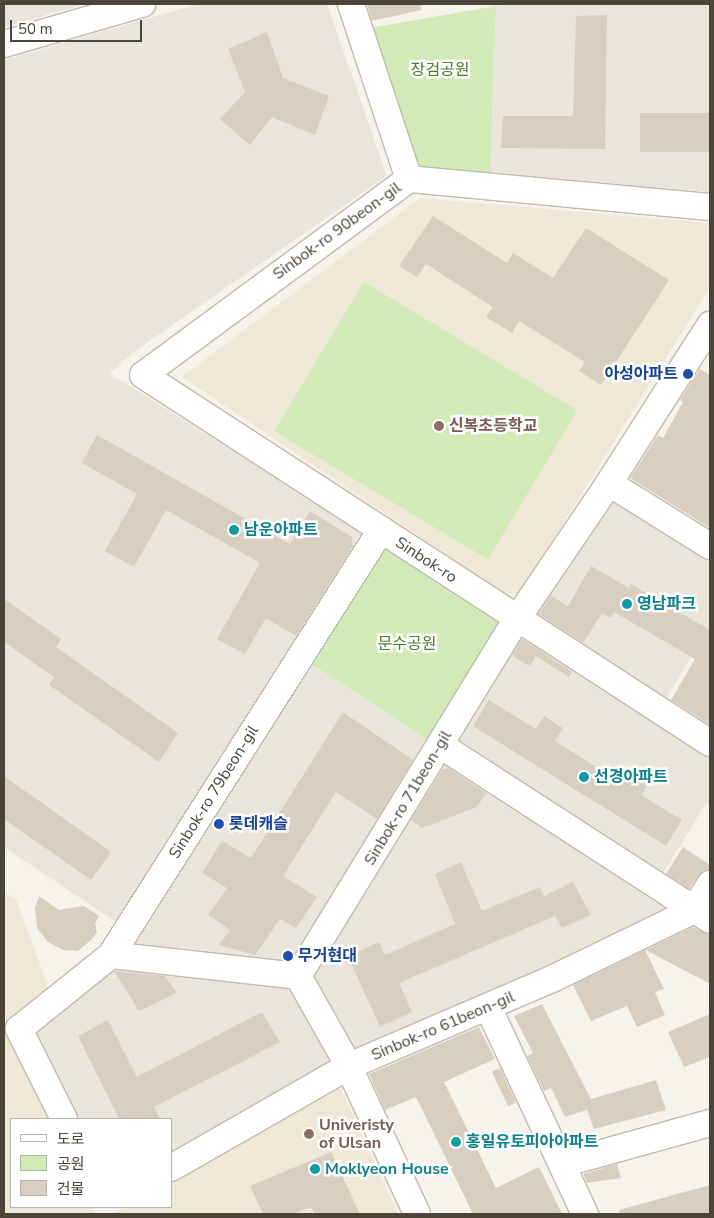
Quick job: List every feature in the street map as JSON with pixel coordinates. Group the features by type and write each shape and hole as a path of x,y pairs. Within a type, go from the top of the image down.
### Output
{"street":[{"path":"4,44 142,4"},
{"path":"351,4 409,178"},
{"name":"Sinbok-ro 90beon-gil","path":"143,375 409,178 710,207"},
{"name":"Sinbok-ro 71beon-gil","path":"298,976 517,619 609,484 703,353 710,325"},
{"name":"Sinbok-ro","path":"143,375 710,743"},
{"path":"609,484 710,546"},
{"name":"Sinbok-ro 79beon-gil","path":"64,1118 20,1029 111,955 381,530"},
{"path":"440,745 702,915 710,884"},
{"name":"Sinbok-ro 61beon-gil","path":"172,1167 349,1066 702,915"},
{"path":"111,955 298,976 349,1066 417,1214"},
{"path":"488,1007 585,1214"},
{"path":"562,1164 710,1123"}],"shaded area":[{"path":"4,4 85,4 4,27"},
{"path":"198,4 327,4 387,176 132,353 110,374 368,535 119,924 4,847 4,60"},
{"path":"506,4 710,4 710,192 490,175 496,6"},
{"name":"신복초등학교","path":"420,198 710,223 710,287 520,593 505,594 182,377"},
{"path":"611,499 710,554 710,625 665,700 532,615"},
{"path":"524,628 710,749 710,805 706,803 659,880 453,743"},
{"path":"305,660 686,909 172,1162 172,1118 72,1118 30,1033 120,959"},
{"path":"4,893 16,899 49,989 4,1025"},
{"path":"4,1027 49,1118 10,1118 10,1208 93,1208 96,1214 4,1214"},
{"name":"Univeristy of Ulsan","path":"341,1088 398,1214 112,1214 123,1208 172,1208 172,1180"}],"green space":[{"name":"장검공원","path":"496,6 490,175 417,169 370,28"},
{"path":"364,282 577,410 488,559 274,431"},
{"name":"문수공원","path":"383,545 504,623 428,740 307,662"}],"building":[{"path":"367,4 421,4 421,10 372,21"},
{"path":"607,15 605,149 501,148 503,116 573,116 576,16"},
{"path":"267,32 283,78 329,96 315,135 272,117 250,145 220,119 245,92 228,49"},
{"path":"640,113 710,113 710,152 640,152"},
{"path":"433,216 507,263 513,253 553,278 586,228 669,280 601,385 579,371 585,362 519,321 512,333 486,317 493,307 426,264 417,277 399,266"},
{"path":"700,369 710,375 710,528 630,478 658,435 663,438 683,402 680,400"},
{"name":"남운아파트","path":"97,435 290,544 310,511 352,537 353,546 296,636 266,618 245,654 217,639 260,563 166,510 134,567 105,551 137,494 82,463"},
{"path":"591,566 629,588 631,584 710,630 710,725 671,700 695,659 614,612 611,618 602,613 583,643 539,614 551,596 568,606"},
{"path":"4,599 61,639 56,647 178,733 159,762 49,685 54,677 4,642"},
{"path":"522,639 572,672 569,677 536,656 530,666 512,656"},
{"name":"선경아파트","path":"489,700 536,729 544,716 563,728 555,741 622,783 630,771 649,783 641,795 682,820 666,846 473,726"},
{"path":"343,712 413,760 377,819 336,792 283,876 317,897 296,928 280,919 255,955 219,945 230,930 208,915 227,888 202,873 222,841 251,858"},
{"path":"448,768 486,793 477,807 422,828 411,820 442,770"},
{"path":"4,776 111,852 91,880 4,819"},
{"path":"683,847 710,865 710,869 698,876 689,889 666,874"},
{"path":"461,862 482,911 540,887 544,896 573,882 591,915 562,928 555,916 399,983 412,1012 380,1027 348,956 379,942 385,955 455,924 435,874"},
{"path":"39,896 59,910 84,906 99,916 95,924 97,932 78,951 63,950 48,942 37,928 35,908"},
{"path":"693,927 710,935 710,984 646,950"},
{"path":"645,950 664,989 655,992 665,1015 637,1027 627,1006 591,1021 573,985"},
{"path":"114,971 165,976 177,993 139,1011"},
{"path":"542,1004 591,1099 656,1080 666,1110 594,1129 587,1110 565,1117 551,1088 544,1091 527,1056 533,1053 514,1016"},
{"path":"262,1012 280,1042 154,1107 160,1118 119,1118 78,1036 108,1020 137,1077"},
{"path":"710,1014 710,1057 684,1067 668,1032"},
{"path":"479,1027 495,1059 444,1082 496,1188 539,1167 562,1214 473,1214 416,1097 385,1110 369,1074"},
{"path":"500,1068 516,1102 508,1106 492,1072"},
{"name":"Moklyeon House","path":"331,1152 360,1214 315,1214 311,1207 293,1214 263,1214 250,1186"},
{"path":"617,1164 621,1178 587,1183 583,1174"},
{"path":"710,1185 710,1214 620,1214 619,1210"}],"place":[{"name":"아성아파트","path":"688,374"},
{"name":"신복초등학교","path":"439,426"},
{"name":"남운아파트","path":"234,530"},
{"name":"영남파크","path":"627,604"},
{"name":"선경아파트","path":"584,777"},
{"name":"롯데캐슬","path":"219,824"},
{"name":"무거현대","path":"288,956"},
{"name":"Univeristy of Ulsan","path":"309,1134"},
{"name":"홍일유토피아아파트","path":"456,1142"},
{"name":"Moklyeon House","path":"315,1169"}]}
